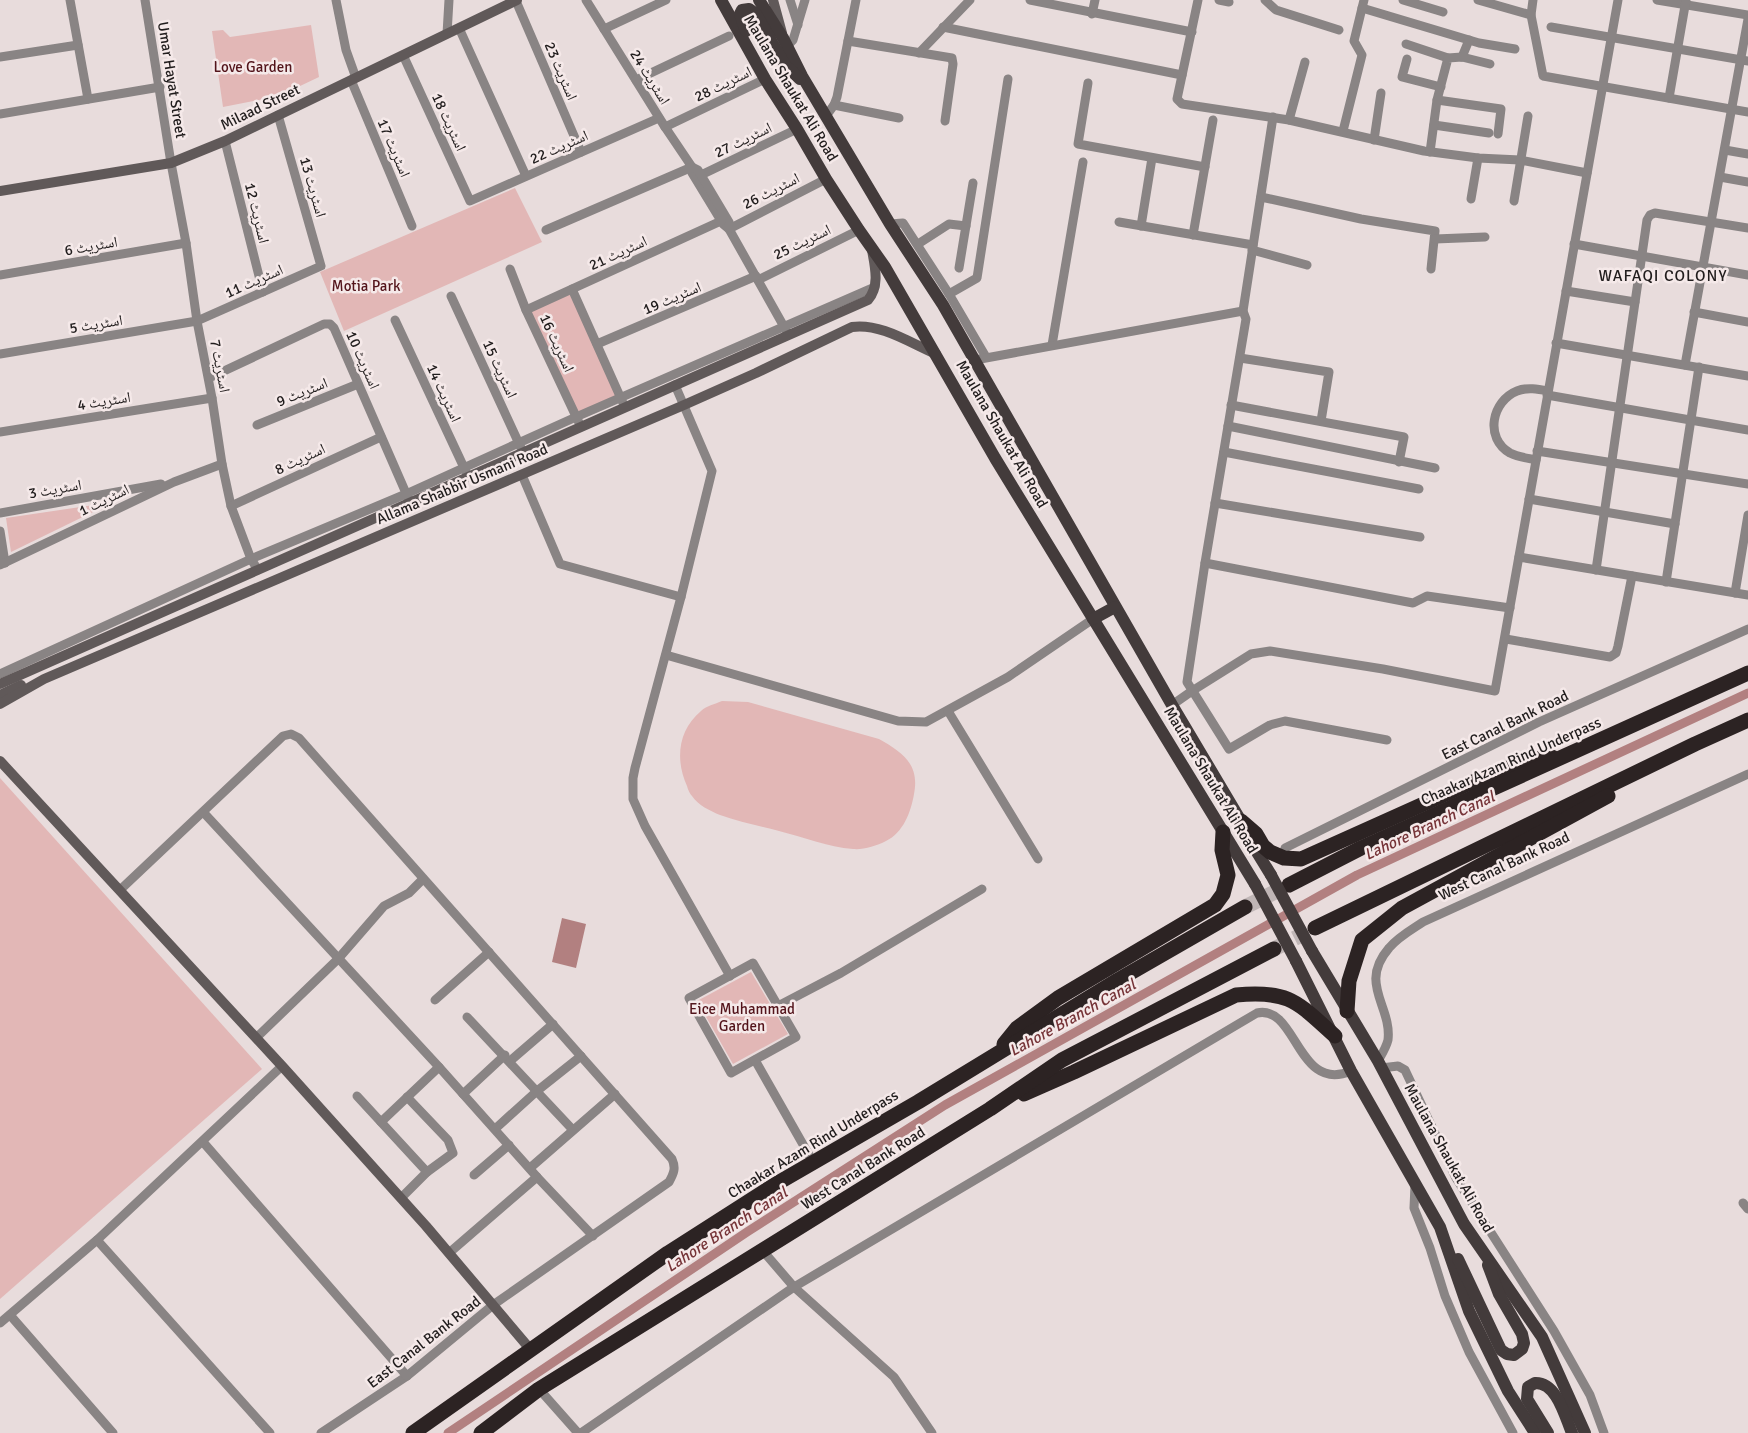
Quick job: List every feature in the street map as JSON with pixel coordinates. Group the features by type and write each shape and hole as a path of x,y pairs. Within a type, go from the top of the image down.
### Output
{"highway":[{"name":"Chaakar Azam Rind Underpass","path":"1290,885 1361,848 1748,673"},
{"name":"West Canal Bank Road","path":"1315,928 1748,720"},
{"path":"1347,1011 1349,981 1362,940 1402,908 1589,807 1695,744"},
{"path":"1241,821 1256,834 1263,846 1270,852 1284,858 1301,859 1468,784 1528,760 1568,755"},
{"path":"995,1054 1017,1028 1058,998 1208,911 1223,894 1228,875 1222,850 1223,832"},
{"name":"Chaakar Azam Rind Underpass","path":"413,1433 530,1349 668,1254 813,1162 918,1102 1118,980 1245,907"},
{"name":"West Canal Bank Road","path":"480,1433 539,1389 990,1109 1062,1060 1274,949"},
{"path":"990,1109 1074,1072 1236,995 1271,993 1284,996 1302,1007 1335,1036"}],"main road":[{"name":"Milaad Street","path":"0,191 171,163 225,141 278,116 516,0"},
{"name":"Maulana Shaukat Ali Road","path":"721,0 762,73 826,178 885,267 937,354 995,458 1255,884 1335,1036"},
{"name":"Maulana Shaukat Ali Road","path":"759,0 890,224 943,306 981,358 1115,607 1241,821 1249,840 1271,875 1312,951 1379,1064 1464,1224 1542,1337 1585,1433"},
{"path":"774,0 785,42"},
{"path":"762,73 760,60 740,16 741,12 745,9 752,10 756,14 785,65 809,88"},
{"name":"Allama Shabbir Usmani Road","path":"0,684 258,570 408,498 521,448 581,427 623,403 675,386 786,331 868,300 875,287 876,276 872,250"},
{"name":"Allama Shabbir Usmani Road","path":"0,704 44,679 684,405 852,327 866,326 882,331 937,354"},
{"path":"1093,619 1115,607"},
{"path":"0,694 16,686 44,679"},
{"path":"0,761 282,1066 449,1253 530,1349"},
{"path":"1335,1036 1351,1070 1453,1249 1501,1350 1507,1354 1514,1355 1522,1349 1524,1339 1499,1294 1485,1255"},
{"path":"1443,1234 1469,1311 1508,1391 1535,1433"},
{"path":"1548,1433 1528,1399 1528,1387 1535,1383 1544,1385 1554,1393 1572,1433"}],"street":[{"path":"70,0 88,99"},
{"name":"Umar Hayat Street","path":"146,0 171,163"},
{"name":"اسٹریٹ 17","path":"336,0 353,79 412,226"},
{"path":"446,34 449,0"},
{"name":"اسٹریٹ 23","path":"516,0 580,152"},
{"name":"اسٹریٹ 24","path":"586,0 665,128 692,167 698,170 729,222 729,229"},
{"path":"604,29 666,0"},
{"path":"790,0 798,25"},
{"path":"785,42 793,40 805,0"},
{"path":"826,116 837,97 856,0"},
{"path":"919,53 970,0"},
{"path":"1030,0 1092,14 1192,32"},
{"path":"1092,14 1095,0"},
{"path":"1198,0 1176,99 1182,104 1289,120 1430,152 1478,158 1520,160 1587,173"},
{"path":"1219,0 1230,2"},
{"path":"1265,0 1276,10 1339,30"},
{"path":"1403,0 1443,12"},
{"path":"1478,0 1531,15"},
{"path":"1533,0 1531,15 1543,76 1748,112"},
{"path":"1172,705 1192,690 1251,654 1270,651 1383,669 1495,691 1506,638 1547,393 1618,0"},
{"path":"1657,0 1685,2 1748,15"},
{"path":"1669,98 1685,2"},
{"path":"1343,131 1362,55 1354,41 1363,4 1470,40 1515,49"},
{"path":"1685,365 1724,150 1744,60 1748,19"},
{"path":"943,27 1182,75"},
{"path":"1551,27 1744,60"},
{"path":"459,28 526,176"},
{"path":"636,80 730,36"},
{"path":"1462,58 1470,40"},
{"path":"848,41 952,58 953,64 945,121"},
{"path":"1406,44 1448,58 1462,58 1490,64"},
{"path":"0,57 78,45"},
{"name":"اسٹریٹ 18","path":"403,55 470,201"},
{"path":"1407,58 1402,76 1440,88"},
{"path":"1430,152 1440,88 1448,58"},
{"path":"1289,120 1305,62"},
{"name":"اسٹریٹ 28","path":"665,128 762,73"},
{"path":"949,294 977,278 1008,79"},
{"path":"1088,83 1078,144 1205,167"},
{"path":"0,114 160,87"},
{"path":"1374,140 1381,93"},
{"path":"1434,125 1493,134 1501,109 1438,100"},
{"path":"834,105 899,118"},
{"name":"اسٹریٹ 13","path":"278,116 321,266"},
{"path":"1514,201 1528,116"},
{"path":"1273,117 1243,311 1246,319 1187,682 1229,749 1270,725 1286,721 1387,740"},
{"name":"اسٹریٹ 22","path":"470,201 659,118"},
{"path":"1193,235 1213,120"},
{"name":"اسٹریٹ 27","path":"701,175 797,129"},
{"name":"اسٹریٹ 12","path":"225,141 262,292"},
{"path":"1724,150 1748,154"},
{"path":"1142,226 1152,158"},
{"path":"1471,199 1478,158"},
{"path":"1052,345 1084,162"},
{"name":"اسٹریٹ 7","path":"171,163 186,243 197,321 209,378 222,464 231,506 258,570"},
{"path":"546,230 692,167"},
{"name":"اسٹریٹ 24","path":"692,167 692,174 721,221 729,229 786,331"},
{"path":"1720,177 1748,182"},
{"name":"اسٹریٹ 26","path":"729,229 826,178"},
{"path":"959,268 973,183"},
{"path":"1261,197 1362,219 1435,231 1432,269"},
{"path":"1596,570 1628,355 1640,256 1647,220 1650,215 1655,213 1748,228"},
{"name":"اسٹریٹ 21","path":"526,310 721,221"},
{"path":"1119,222 1253,248 1307,265"},
{"path":"890,224 903,223 918,244 949,294 981,358 1243,311"},
{"path":"918,244 949,224 966,226"},
{"name":"اسٹریٹ 25","path":"757,278 859,230"},
{"path":"1434,239 1485,237"},
{"name":"اسٹریٹ 6","path":"0,275 186,243"},
{"path":"1574,244 1748,275"},
{"name":"اسٹریٹ 11","path":"197,321 321,266"},
{"name":"اسٹریٹ 16","path":"510,269 526,310 581,427"},
{"name":"اسٹریٹ 19","path":"597,344 757,278"},
{"path":"572,290 623,403"},
{"path":"1566,291 1635,302"},
{"name":"اسٹریٹ 15","path":"452,296 521,448"},
{"path":"1694,312 1748,322"},
{"name":"اسٹریٹ 14","path":"396,320 466,473"},
{"name":"اسٹریٹ 5","path":"0,354 197,321"},
{"name":"اسٹریٹ 10","path":"209,378 324,324 330,324 334,328 408,498"},
{"path":"521,448 576,417 623,403 786,331"},
{"path":"1556,343 1748,376"},
{"path":"1240,358 1329,372 1321,421"},
{"path":"1666,582 1699,368"},
{"name":"اسٹریٹ 9","path":"257,425 358,384"},
{"path":"675,386 712,471 666,655 635,768 633,799 645,826 730,976"},
{"path":"1536,460 1509,452 1501,445 1495,434 1493,421 1497,409 1506,397 1518,390 1531,388 1547,393 1748,430"},
{"name":"اسٹریٹ 4","path":"0,432 212,398"},
{"path":"1231,404 1404,437 1399,462"},
{"path":"1228,426 1435,468"},
{"name":"اسٹریٹ 8","path":"231,506 381,437"},
{"path":"1537,451 1748,484"},
{"path":"1224,452 1419,490"},
{"name":"اسٹریٹ 1","path":"3,564 174,482 222,464"},
{"path":"522,474 560,564 681,597"},
{"name":"اسٹریٹ 3","path":"0,513 174,482"},
{"path":"0,674 252,559 408,498"},
{"path":"1529,499 1675,524"},
{"path":"1215,503 1420,538"},
{"path":"1735,593 1748,515"},
{"path":"0,531 3,564"},
{"path":"1519,558 1748,595"},
{"path":"1205,563 1413,603 1427,596 1510,608"},
{"path":"1506,638 1610,657 1616,653 1618,646 1632,576"},
{"path":"666,655 898,721 926,722 1008,677 1093,619"},
{"name":"East Canal Bank Road","path":"1284,858 1285,848 1539,722 1748,629"},
{"path":"948,711 1038,859"},
{"path":"120,890 204,813 283,736 291,734 299,738 615,1094 530,1168"},
{"name":"West Canal Bank Road","path":"1379,1064 1385,1050 1388,1030 1376,985 1376,975 1383,956 1396,940 1423,922 1748,774"},
{"path":"204,813 439,1066 537,1177 593,1236"},
{"path":"256,1038 338,958 384,906 409,893 423,879"},
{"path":"778,1006 841,973 982,889"},
{"path":"435,1000 488,952"},
{"path":"753,963 778,1006 796,1037 731,1073 689,998 753,963"},
{"path":"539,1389 580,1433 794,1286 1257,1013 1271,1013 1286,1026 1308,1061 1314,1067 1331,1074 1342,1074 1351,1070"},
{"path":"467,1017 574,1130"},
{"path":"463,1094 553,1024"},
{"path":"495,1129 537,1091 581,1056"},
{"path":"755,1060 813,1162"},
{"path":"1379,1064 1398,1066 1405,1070 1456,1178 1554,1331 1590,1395 1604,1433"},
{"path":"0,1322 97,1240 282,1066"},
{"path":"381,1122 439,1066"},
{"name":"East Canal Bank Road","path":"321,1433 407,1376 493,1305 669,1182 675,1165 672,1159 615,1094"},
{"path":"357,1096 427,1172"},
{"path":"400,1198 427,1172 453,1152 448,1140 407,1097"},
{"path":"203,1142 407,1376"},
{"path":"474,1175 509,1146"},
{"path":"449,1253 537,1177"},
{"path":"1415,1185 1414,1208 1430,1248 1445,1296 1469,1352 1514,1433"},
{"path":"97,1240 270,1433"},
{"path":"763,1251 794,1286 894,1376 932,1433"},
{"path":"10,1315 113,1433"}],"green space":[{"name":"Love Garden","path":"311,25 319,77 279,96 223,107 212,31 223,30 230,37"},
{"name":"Motia Park","path":"515,188 542,242 344,331 320,272"},
{"path":"570,294 617,396 576,413 530,311"},
{"path":"94,505 95,511 11,552 6,518"},
{"path":"722,701 748,702 879,739 895,749 902,754 912,767 915,784 911,808 902,827 892,837 882,843 853,849 825,844 735,820 708,810 690,793 681,766 681,746 687,727 693,719 705,708"},
{"path":"0,778 262,1069 0,1299"},
{"name":"Eice Muhammad Garden","path":"751,972 788,1034 733,1064 697,1001"}],"shaded area":[{"path":"562,918 586,924 576,968 552,962"}],"waterway":[{"name":"Lahore Branch Canal","path":"448,1433 747,1232 945,1105 1357,875 1748,693"}],"tunnel":[{"path":"1245,907 1289,885"},
{"path":"1274,949 1315,928"}],"district":[{"name":"WAFAQI COLONY","path":"1663,275"}]}
